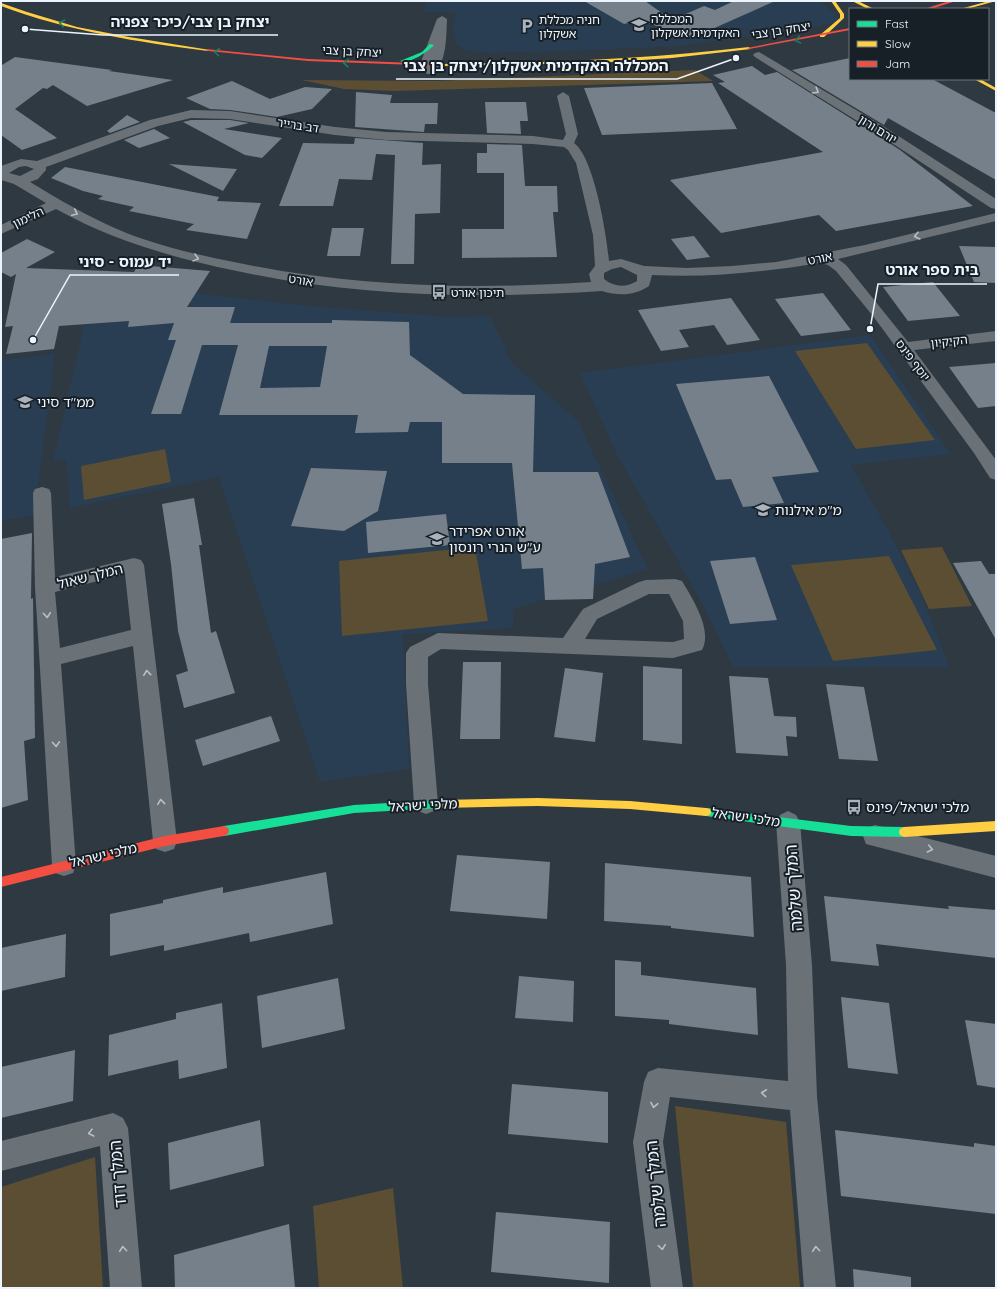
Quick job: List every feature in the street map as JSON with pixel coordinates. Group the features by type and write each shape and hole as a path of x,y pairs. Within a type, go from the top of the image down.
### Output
{"street":[{"path":"824,42 842,18 842,14 833,1"},
{"path":"837,1 849,9"},
{"path":"853,1 863,8"},
{"path":"853,1 870,8"},
{"path":"930,8 954,1"},
{"path":"966,8 994,1"},
{"name":"יצחק בן צבי","path":"1,4 61,23 181,47 284,59 432,67 555,64 639,59 758,46 824,42 849,30"},
{"path":"17,20 111,43 213,60"},
{"path":"432,67 442,21"},
{"path":"378,64 412,58 424,54 436,47"},
{"path":"436,47 454,59 478,65"},
{"name":"יצחק בן צבי","path":"277,67 432,67 565,70 681,62 759,55 790,50"},
{"name":"יורם ורון","path":"759,55 879,129 996,205"},
{"path":"978,80 996,90"},
{"path":"563,96 572,134 567,144 573,148 582,162 600,235 601,276 610,289 626,290 634,289 638,272"},
{"name":"דב ברייר","path":"17,180 30,177 38,169 154,123 191,114 230,115 335,131 386,136 544,141 567,144"},
{"path":"1,156 17,164"},
{"path":"2,172 8,167 17,164 29,163 38,169"},
{"name":"אורט","path":"38,169 44,182 69,197 123,223 165,238 216,253 287,269 362,279 420,283 558,282 601,276"},
{"name":"אורט","path":"2,172 6,178 17,180 55,204 113,232 152,246 243,269 324,284 398,290 454,292 556,289 601,276"},
{"name":"הלימון","path":"1,230 55,204"},
{"name":"אורט","path":"638,272 694,274 769,268 819,258 996,217"},
{"name":"אורט","path":"638,272 725,279 872,258 996,226"},
{"path":"600,235 638,272"},
{"path":"819,258 838,264"},
{"path":"601,276 614,264 638,272"},
{"name":"יוסף פינס","path":"838,264 878,313 903,347 988,449 996,474"},
{"name":"הקיקיון","path":"903,347 996,336"},
{"path":"42,493 45,587"},
{"name":"המלך שאול","path":"64,865 45,587 134,565 165,841"},
{"path":"426,804 417,684 417,653 438,641 673,650 695,644 693,621 675,586 646,587 590,614 569,646"},
{"path":"50,659 143,635"},
{"name":"מלכי ישראל","path":"1,882 64,865 165,841 354,810 426,804 538,802 630,805 719,813 788,822 851,831 996,867"},
{"name":"המלך שלמה","path":"788,822 798,965 803,1097 820,1288"},
{"name":"מלכי ישראל","path":"851,831 900,832 996,826"},
{"name":"המלך שלמה","path":"667,1288 648,1142 658,1082 803,1097"},
{"name":"המלך דוד","path":"1,1156 113,1128 126,1288"}],"shaded area":[{"name":"המכללה האקדמית אשקלון","path":"427,1 819,1 835,13 839,19 833,23 815,27 679,46 489,53 467,51 456,45 453,28 456,13 424,12"},
{"path":"695,70 713,81 395,91 344,89 302,80 436,81"},
{"name":"אורט אפרידר ע\"ש הנרי רונסון","path":"175,291 309,306 451,317 490,316 512,363 578,421 648,569 513,609 513,628 403,634 409,769 320,782 219,477 70,508 66,459 53,461 84,325 114,322 117,302"},
{"name":"מ\"מ אילנות","path":"870,335 951,454 851,465 887,528 920,593 950,667 733,667 702,603 617,455 580,373"},
{"path":"867,343 935,440 856,449 795,351"},
{"name":"ממ\"ד סיני","path":"55,354 37,494 38,515 1,521 1,360"},
{"path":"165,449 171,482 84,500 81,466"},
{"path":"475,547 488,621 342,636 339,561"},
{"path":"942,547 972,606 929,609 901,550"},
{"path":"889,556 937,650 833,661 791,565"},
{"path":"675,1106 786,1122 800,1288 693,1288"},
{"path":"95,1157 103,1288 1,1288 1,1187"},
{"path":"393,1188 403,1288 319,1288 313,1206"}],"building":[{"path":"584,1 645,1 672,20 704,6 715,10 734,1 775,1 692,38 648,23 645,24 638,21 624,24"},
{"path":"15,57 173,80 87,106 53,85 47,89 43,88 15,109 57,138 22,150 1,135 1,69 2,65"},
{"path":"849,58 849,80 934,80 996,113 996,180 888,118 884,125 792,70"},
{"path":"752,66 765,75 777,72 874,133 900,150 973,206 836,231 819,215 721,233 670,180 823,152 718,83 725,82 713,75"},
{"path":"232,81 270,99 305,87 332,89 312,109 277,117 230,110 210,109 186,98"},
{"path":"712,83 737,129 602,135 584,88"},
{"path":"356,92 392,95 390,103 438,103 437,124 425,124 424,132 355,127"},
{"path":"485,102 526,102 528,121 520,121 521,134 487,133"},
{"path":"127,115 140,122 110,133 107,131"},
{"path":"191,120 230,120 249,123 224,129 282,138 262,158 245,155 183,122"},
{"path":"154,129 170,138 139,148 124,140"},
{"path":"355,138 423,143 422,165 441,164 440,213 415,214 414,264 391,264 395,155 376,154 372,180 339,179 333,206 279,206 303,143 354,144"},
{"path":"487,144 522,145 525,186 557,186 558,212 553,212 557,257 462,258 462,229 504,229 504,173 477,173 477,153 487,153"},
{"path":"169,164 237,169 223,191"},
{"path":"65,167 219,197 217,201 261,203 247,239 186,230 194,224 129,211 134,207 98,199 103,196 83,191 51,178"},
{"path":"332,228 364,228 360,256 327,256"},
{"path":"694,236 710,257 687,260 671,239"},
{"path":"27,239 55,252 26,268 134,272 138,265 210,271 187,307 235,307 230,323 332,323 332,320 409,322 410,355 463,394 535,395 533,472 598,472 630,557 595,564 593,599 545,600 543,568 522,569 512,463 442,463 442,422 410,422 408,432 355,433 358,415 219,415 238,345 202,345 181,414 151,414 176,340 168,340 174,323 128,327 129,321 59,326 54,349 6,354 13,326 5,327 16,274 11,277 1,272 1,253","holes":["269,346 327,346 320,387 260,388"]},
{"path":"959,246 996,247 996,283 974,282"},
{"path":"933,282 960,316 908,321 883,287"},
{"path":"823,293 851,330 801,336 775,299"},
{"path":"731,298 760,340 727,345 714,325 679,330 689,347 661,351 638,310"},
{"path":"996,363 996,406 978,408 949,367"},
{"path":"769,376 819,472 772,477 784,503 743,507 731,479 716,480 676,384"},
{"path":"311,468 387,471 378,511 344,531 291,526"},
{"path":"194,498 202,545 199,545 211,633 216,631 235,693 184,708 176,675 188,671 178,631 171,564 162,504"},
{"path":"446,514 450,545 368,553 366,522"},
{"path":"32,533 31,599 33,598 35,738 24,741 28,800 1,808 1,539"},
{"path":"755,557 777,620 730,624 710,561"},
{"path":"981,561 989,574 996,574 996,640 953,563"},
{"path":"463,662 501,662 500,739 460,739"},
{"path":"643,666 682,669 682,744 643,740"},
{"path":"565,668 603,673 595,742 554,737"},
{"path":"729,676 768,678 774,716 796,717 797,737 786,736 788,756 736,753"},
{"path":"826,684 864,687 878,761 839,759"},
{"path":"271,716 280,741 203,766 195,740"},
{"path":"457,855 550,862 547,919 450,911"},
{"path":"605,863 751,877 754,937 671,928 671,926 604,921"},
{"path":"326,872 333,924 250,942 249,933 164,951 164,945 110,956 110,914 163,903 163,900 223,887 223,893"},
{"path":"824,896 949,909 948,906 996,910 996,958 876,944 879,966 831,961"},
{"path":"66,934 65,977 1,991 1,948"},
{"path":"615,960 641,962 641,975 756,988 758,1035 669,1024 669,1020 615,1016"},
{"path":"519,976 574,981 573,1022 515,1018"},
{"path":"338,978 345,1029 262,1048 257,996"},
{"path":"841,997 889,1003 898,1074 848,1068"},
{"path":"222,1003 227,1068 179,1079 178,1060 108,1076 109,1035 176,1019 176,1013"},
{"path":"965,1020 996,1024 996,1088 977,1085"},
{"path":"75,1050 73,1101 1,1118 1,1067"},
{"path":"512,1084 608,1092 608,1143 508,1134"},
{"path":"260,1120 264,1166 170,1190 168,1143"},
{"path":"835,1130 974,1147 974,1143 996,1146 996,1214 841,1196"},
{"path":"496,1212 610,1222 609,1283 491,1272"},
{"path":"289,1224 295,1288 175,1288 174,1255"},
{"path":"853,1269 911,1277 911,1288 854,1288"}],"traffic: fast":[{"path":"402,61 424,53 432,45"},
{"path":"224,831 354,809 441,804"},
{"path":"706,812 851,831 904,832"}],"traffic: slow":[{"path":"822,36 842,18 842,14 833,1"},
{"path":"854,1 870,8"},
{"path":"966,8 994,1"},
{"path":"1,4 51,21 103,34 208,50"},
{"path":"442,65 634,60 749,48"},
{"path":"978,80 996,90"},
{"path":"441,804 538,802 630,805 706,812"},
{"path":"904,832 996,826"}],"traffic: jam":[{"path":"930,8 954,1"},
{"path":"749,48 849,29"},
{"path":"208,50 308,60 442,65"},
{"path":"1,882 165,841 224,831"}],"place":[{"name":"המכללה האקדמית אשקלון","path":"639,25"},
{"name":"חניה מכללת אשקלון","path":"527,26"},
{"name":"יצחק בן צבי/כיכר צפניה","path":"25,29"},
{"name":"המכללה האקדמית אשקלון/יצחק בן צבי","path":"736,58"},
{"name":"תיכון אורט","path":"439,292"},
{"name":"בית ספר אורט","path":"870,329"},
{"name":"יד עמוס - סיני","path":"33,340"},
{"name":"ממ\"ד סיני","path":"25,402"},
{"name":"מ\"מ אילנות","path":"763,510"},
{"name":"אורט אפרידר ע\"ש הנרי רונסון","path":"437,539"},
{"name":"מלכי ישראל/פינס","path":"854,807"}]}
